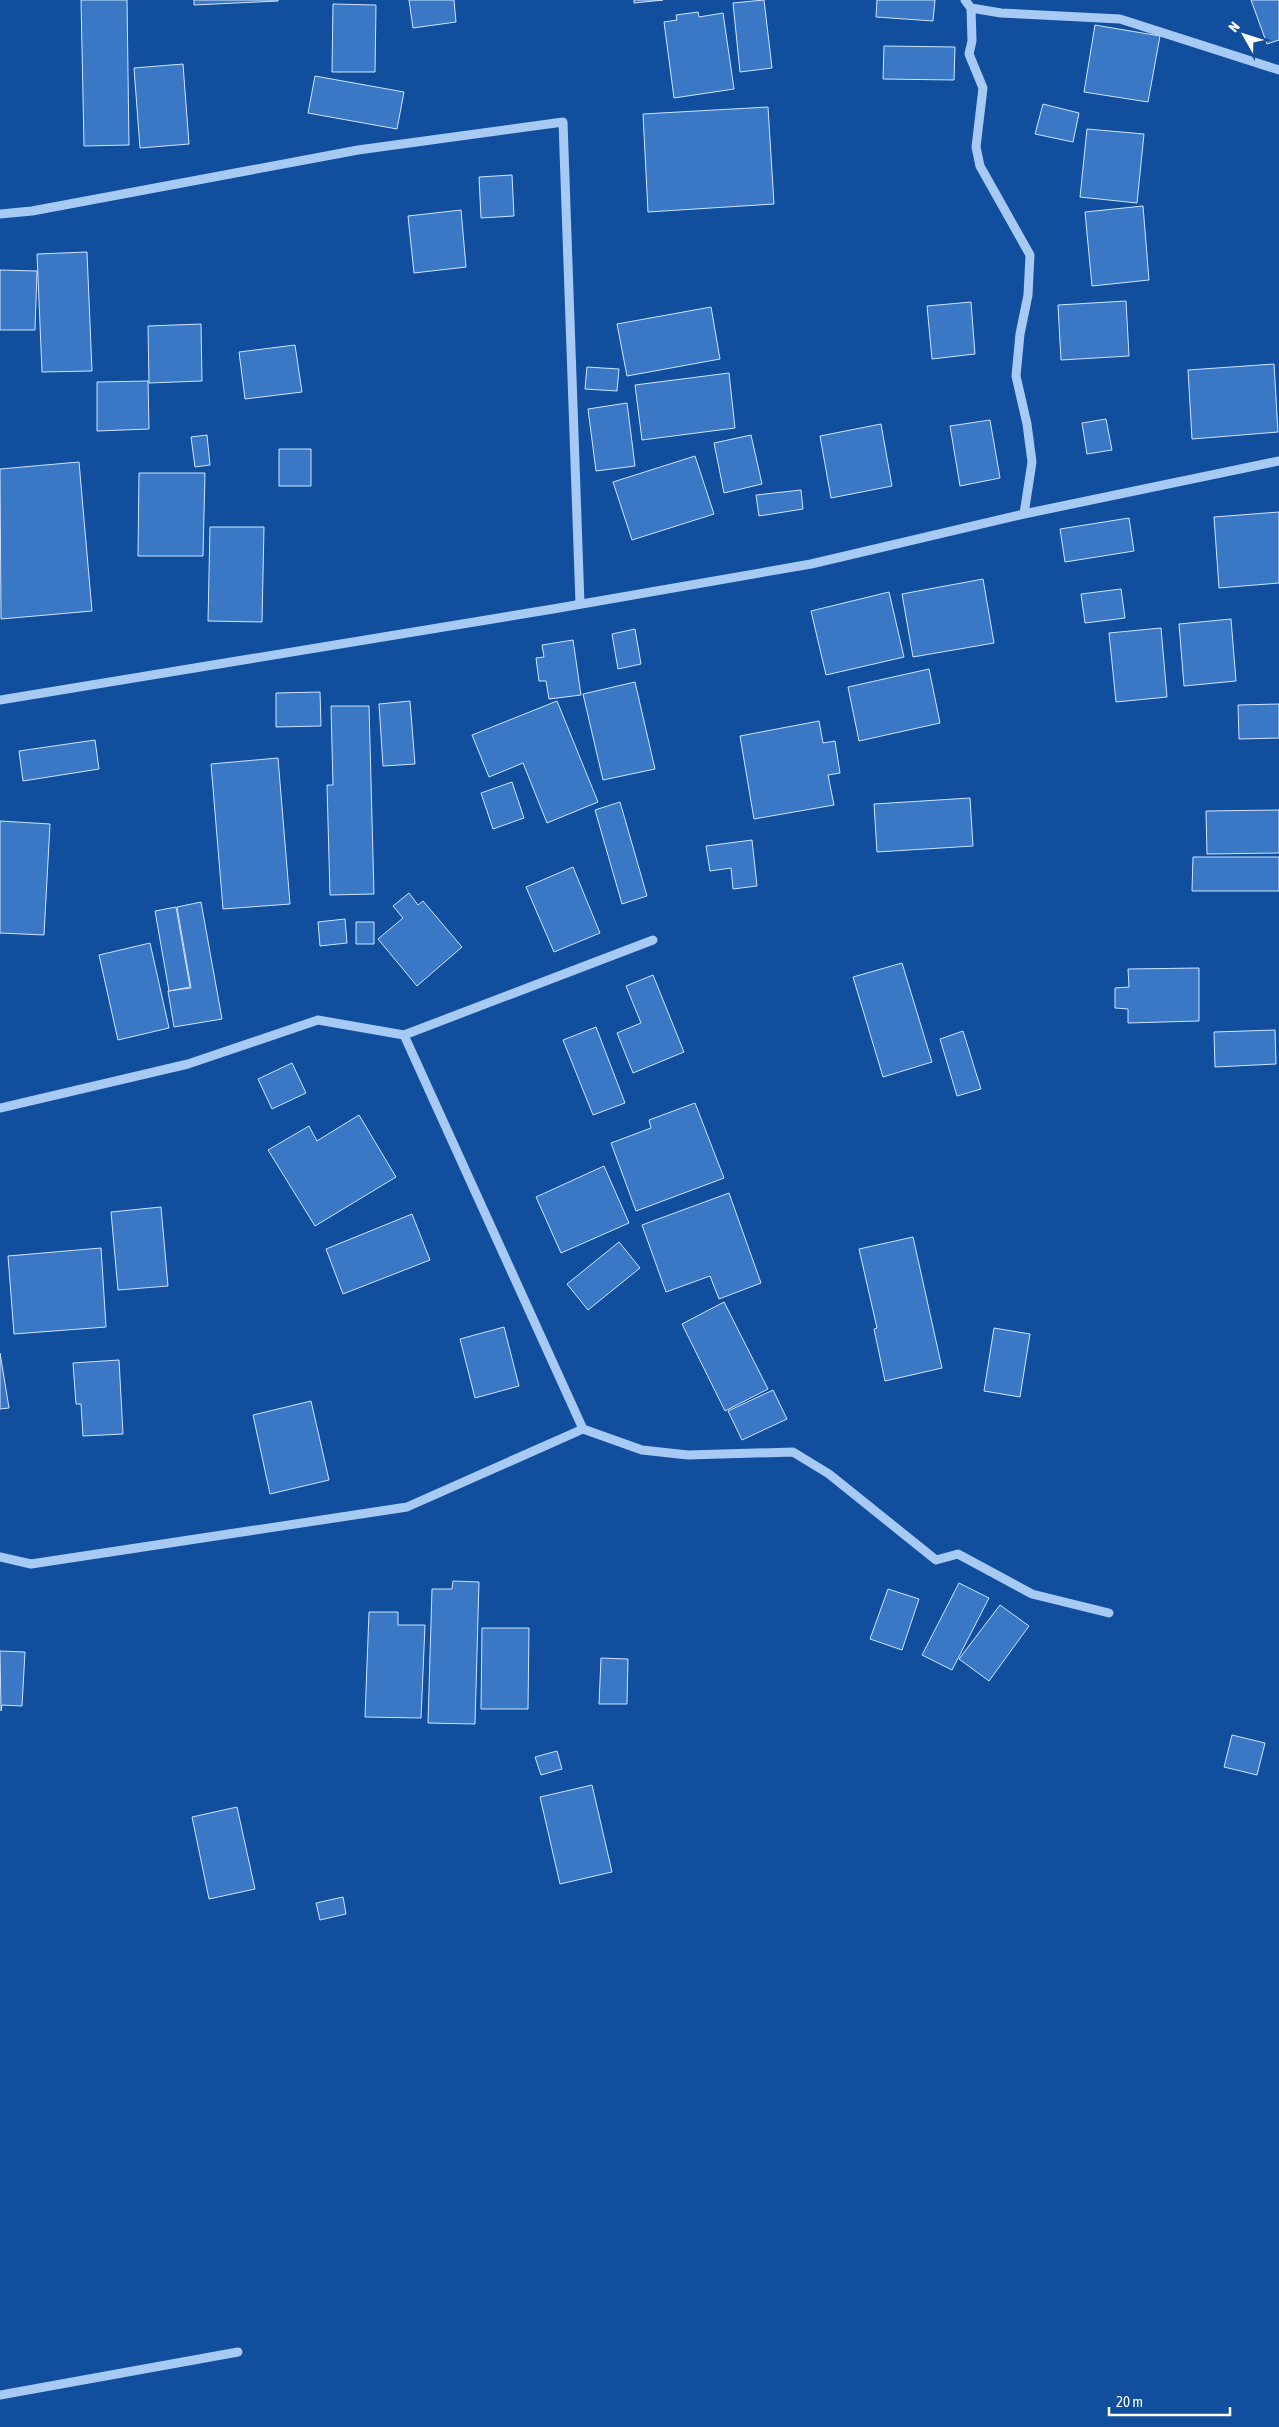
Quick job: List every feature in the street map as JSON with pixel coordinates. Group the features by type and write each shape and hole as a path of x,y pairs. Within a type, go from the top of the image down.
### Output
{"street":[{"path":"964,0 971,8 972,41 969,54 983,88 976,147 980,166 1030,256 1028,295 1020,334 1016,376 1027,424 1032,462 1024,514"},
{"path":"971,8 1001,12 1120,19 1279,70"},
{"path":"0,214 32,210 358,150 563,122 580,604"},
{"path":"0,700 811,564 1024,514 1279,461"},
{"path":"0,1108 188,1064 318,1020 404,1035 652,940"},
{"path":"404,1035 583,1429"},
{"path":"0,1557 31,1564 407,1507 583,1429 642,1450 688,1455 793,1452 829,1474 936,1560 958,1554 1032,1594 1109,1613"},
{"path":"0,2395 238,2352"}],"building":[{"path":"81,0 127,0 129,145 84,146"},
{"path":"194,0 278,0 278,1 194,5"},
{"path":"409,0 454,0 456,22 413,28"},
{"path":"634,0 663,0 634,3"},
{"path":"764,0 772,68 740,72 733,3"},
{"path":"877,0 935,0 933,21 876,17"},
{"path":"1251,0 1279,0 1279,40 1267,44"},
{"path":"333,4 376,5 375,72 332,72"},
{"path":"698,12 699,17 723,13 734,89 674,98 664,22 677,20 676,15"},
{"path":"1095,25 1160,36 1148,102 1084,92"},
{"path":"884,46 955,47 954,80 883,79"},
{"path":"183,64 189,144 140,148 134,68"},
{"path":"315,76 404,92 397,129 308,113"},
{"path":"1043,104 1079,113 1073,142 1035,134"},
{"path":"768,107 774,204 648,212 643,114"},
{"path":"1087,129 1144,134 1137,203 1080,197"},
{"path":"512,175 514,216 481,218 479,177"},
{"path":"1143,206 1149,280 1092,286 1085,212"},
{"path":"461,210 466,267 414,273 408,216"},
{"path":"87,252 92,371 42,372 37,254"},
{"path":"0,270 37,271 35,330 0,330"},
{"path":"1126,301 1129,356 1061,360 1058,305"},
{"path":"971,302 975,354 932,359 927,306"},
{"path":"711,307 720,359 627,376 617,324"},
{"path":"201,324 202,381 149,383 148,326"},
{"path":"295,345 302,392 245,399 239,352"},
{"path":"1274,364 1278,432 1192,439 1188,370"},
{"path":"587,367 619,369 617,391 585,389"},
{"path":"729,373 735,428 642,440 635,385"},
{"path":"148,381 149,429 97,431 97,382"},
{"path":"627,403 635,466 596,471 588,409"},
{"path":"1106,419 1112,450 1087,454 1082,423"},
{"path":"990,420 1000,478 960,486 950,426"},
{"path":"881,424 892,486 831,498 820,436"},
{"path":"207,435 210,465 195,467 191,437"},
{"path":"751,435 762,484 724,493 714,443"},
{"path":"279,449 311,449 311,486 279,486"},
{"path":"695,456 714,514 632,540 613,482"},
{"path":"79,462 92,611 1,619 0,469"},
{"path":"139,473 205,473 203,556 138,556"},
{"path":"801,490 803,509 759,516 756,495"},
{"path":"1279,512 1279,583 1219,588 1214,517"},
{"path":"1129,518 1134,551 1065,562 1060,529"},
{"path":"210,527 264,527 262,622 208,621"},
{"path":"983,579 994,643 913,657 902,594"},
{"path":"1121,589 1125,618 1085,623 1081,594"},
{"path":"889,592 904,657 826,675 811,611"},
{"path":"1231,619 1236,681 1184,686 1179,624"},
{"path":"1161,628 1167,697 1116,702 1109,633"},
{"path":"635,629 641,664 618,669 612,634"},
{"path":"573,640 581,695 549,699 546,681 539,681 536,658 544,657 542,645"},
{"path":"929,669 940,723 859,741 848,687"},
{"path":"635,682 655,769 603,780 583,694"},
{"path":"320,692 321,726 276,727 276,693"},
{"path":"410,701 415,764 383,766 379,704"},
{"path":"557,701 598,802 547,823 523,763 489,777 472,735"},
{"path":"1279,704 1279,738 1239,739 1238,705"},
{"path":"331,706 369,706 374,894 330,895 327,785 333,785"},
{"path":"819,721 823,743 835,741 840,773 828,775 834,805 754,819 740,736"},
{"path":"95,740 99,769 23,781 19,751"},
{"path":"278,758 290,904 223,909 211,764"},
{"path":"512,782 524,818 493,829 481,793"},
{"path":"970,798 973,846 877,852 874,804"},
{"path":"620,802 647,896 622,904 595,810"},
{"path":"1279,810 1279,853 1207,854 1206,811"},
{"path":"0,821 50,824 44,935 0,933"},
{"path":"752,840 757,886 733,889 731,868 710,871 706,846"},
{"path":"1193,857 1279,857 1279,891 1192,891"},
{"path":"573,867 600,933 554,952 526,887"},
{"path":"409,893 418,905 423,901 462,947 417,986 378,939 403,918 393,906"},
{"path":"201,902 222,1019 174,1027 168,991 191,988 177,907"},
{"path":"176,907 190,987 169,991 155,911"},
{"path":"345,919 347,943 320,946 318,922"},
{"path":"356,922 374,922 374,944 356,944"},
{"path":"150,943 169,1028 118,1040 99,955"},
{"path":"902,963 932,1062 883,1077 853,977"},
{"path":"1199,968 1199,1021 1128,1023 1128,1009 1115,1008 1115,988 1129,987 1128,969"},
{"path":"653,975 684,1052 633,1073 617,1033 641,1023 626,986"},
{"path":"596,1027 625,1103 593,1115 563,1040"},
{"path":"1275,1030 1276,1064 1215,1067 1214,1032"},
{"path":"963,1031 981,1089 957,1096 940,1039"},
{"path":"292,1063 306,1093 272,1109 258,1079"},
{"path":"695,1103 724,1178 636,1211 611,1143 651,1128 649,1120"},
{"path":"359,1115 396,1177 315,1226 268,1150 309,1126 317,1141"},
{"path":"604,1166 629,1223 561,1253 536,1197"},
{"path":"729,1193 761,1283 719,1299 710,1276 666,1292 642,1225"},
{"path":"161,1207 168,1286 118,1290 111,1212"},
{"path":"412,1214 430,1260 343,1294 326,1249"},
{"path":"913,1237 942,1368 885,1381 874,1329 877,1328 859,1249"},
{"path":"619,1242 640,1268 588,1310 567,1284"},
{"path":"101,1248 106,1327 14,1334 8,1256"},
{"path":"724,1302 768,1389 725,1411 682,1324"},
{"path":"504,1327 519,1386 475,1398 460,1339"},
{"path":"994,1328 1030,1334 1020,1397 984,1391"},
{"path":"0,1353 9,1408 0,1409"},
{"path":"119,1360 123,1434 83,1436 81,1404 76,1404 73,1363"},
{"path":"773,1390 787,1419 742,1440 728,1411"},
{"path":"311,1401 329,1480 270,1494 253,1415"},
{"path":"453,1581 479,1582 475,1724 428,1723 432,1589 452,1589"},
{"path":"959,1583 989,1598 952,1670 922,1655"},
{"path":"888,1589 919,1599 902,1650 870,1639"},
{"path":"1000,1605 1029,1626 989,1681 959,1659"},
{"path":"369,1612 398,1612 398,1625 425,1625 421,1718 365,1717"},
{"path":"482,1628 529,1628 528,1709 481,1709"},
{"path":"0,1651 25,1652 22,1706 2,1705 1,1711"},
{"path":"601,1658 628,1659 627,1704 599,1704"},
{"path":"1232,1735 1265,1743 1257,1775 1224,1767"},
{"path":"557,1751 562,1769 541,1775 535,1757"},
{"path":"592,1785 612,1872 560,1884 540,1797"},
{"path":"237,1807 255,1889 209,1899 192,1817"},
{"path":"343,1897 346,1914 320,1920 316,1903"}]}
